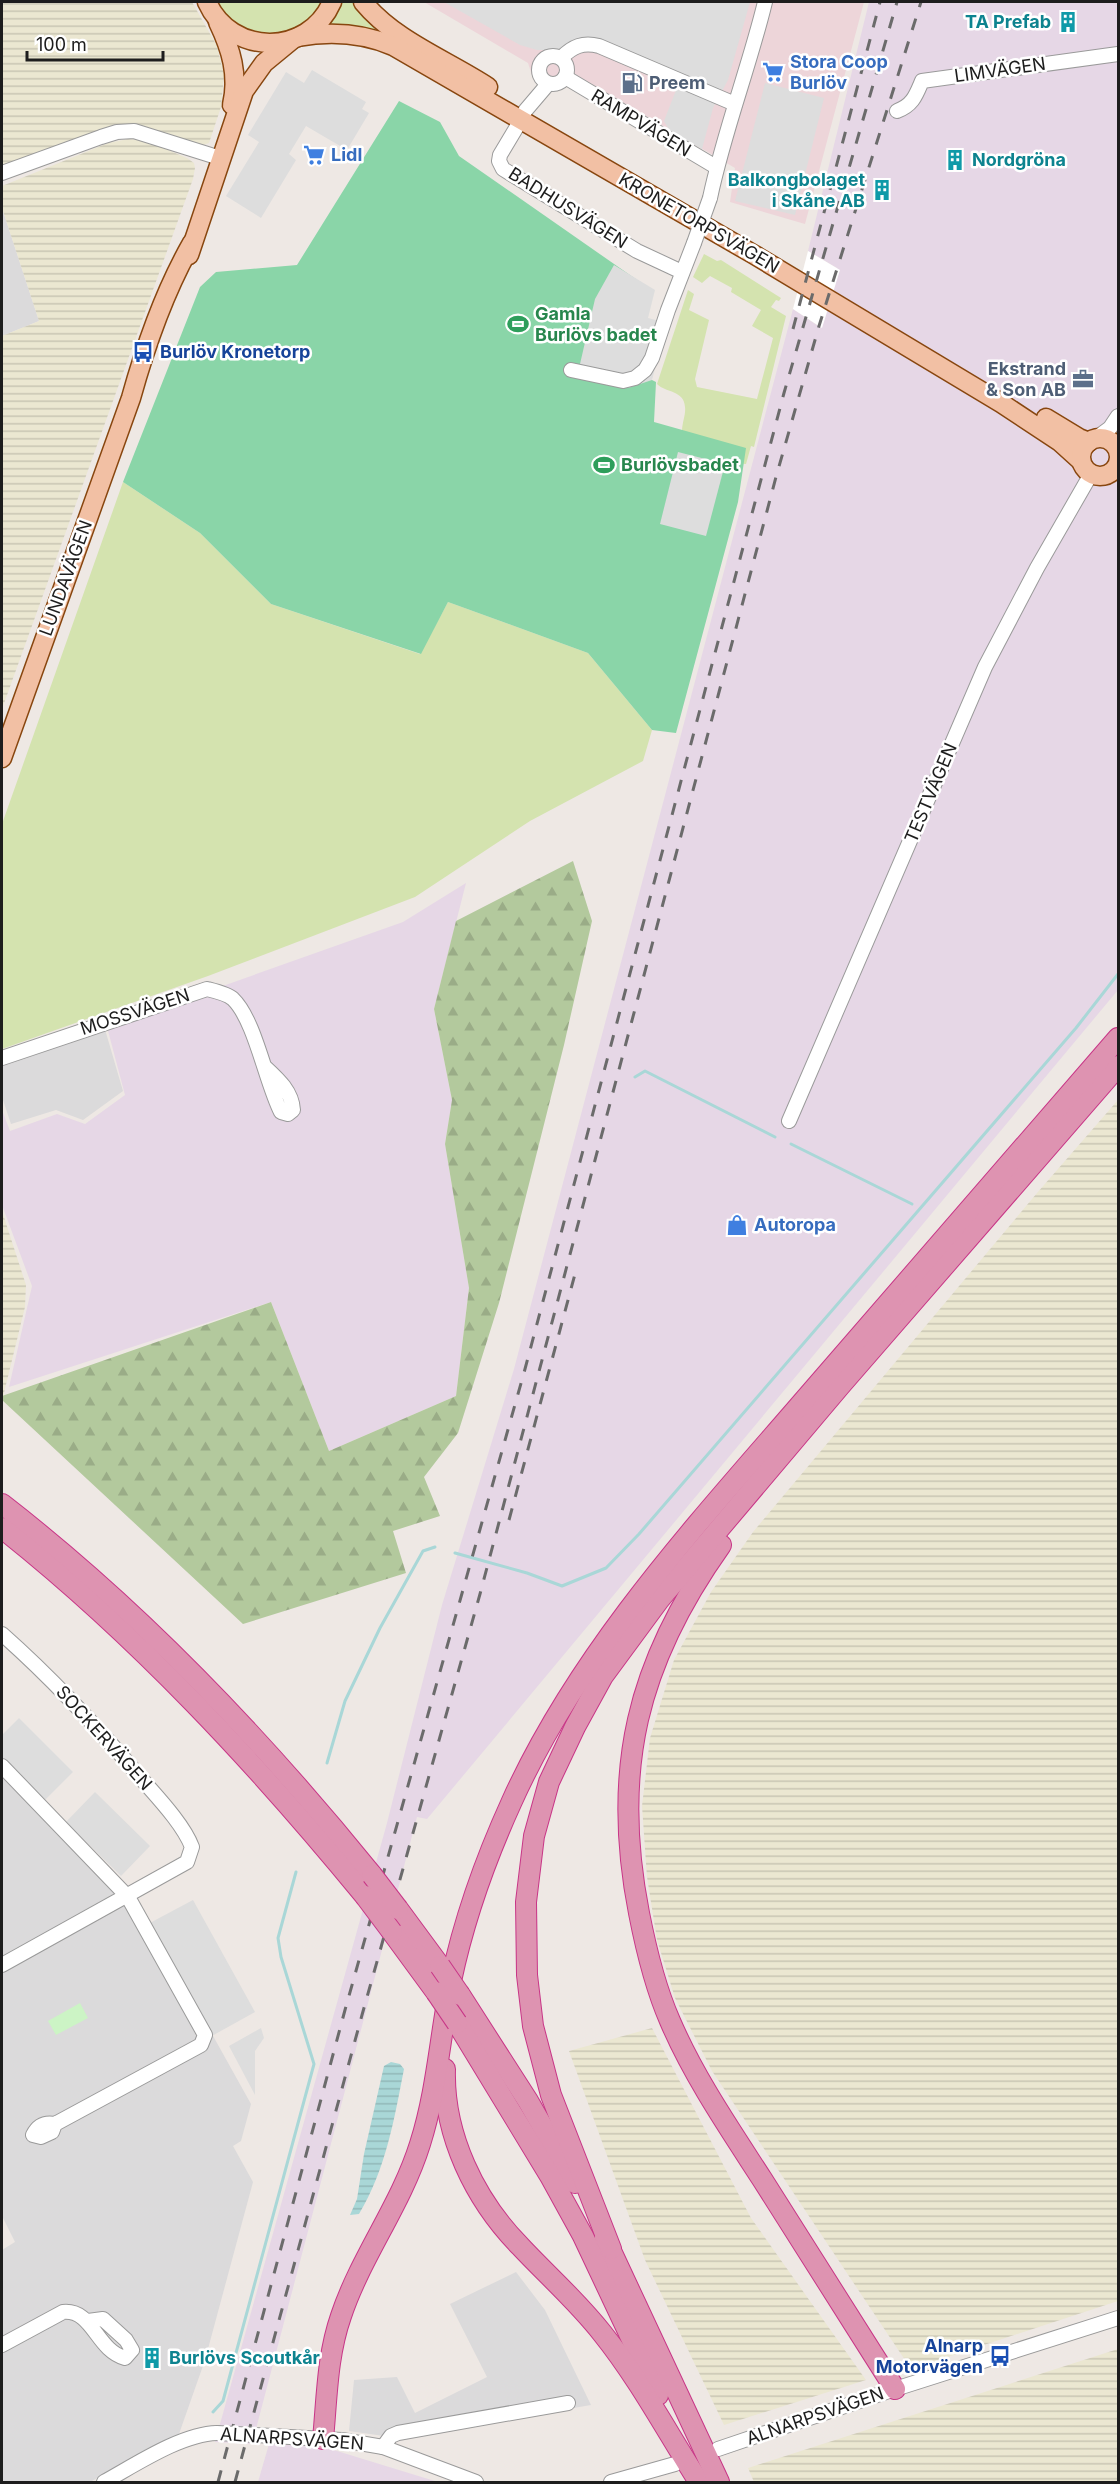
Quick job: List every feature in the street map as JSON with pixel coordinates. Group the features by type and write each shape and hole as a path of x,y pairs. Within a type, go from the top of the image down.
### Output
{"highway":[{"path":"1028,1141 1119,1030"},
{"path":"323,2439 326,2382 339,2321 355,2281 409,2176 421,2143 432,2098 447,1984 489,1852 525,1774 579,1680 651,1581 762,1449 1119,1038"},
{"path":"719,2482 611,2249 550,2095 533,2026 527,1975 526,1902 534,1836 549,1782 603,1676 659,1600 794,1439 1119,1066"},
{"path":"794,1439 699,1576 665,1640 640,1704 630,1751 627,1812 633,1880 646,1948 669,2020 717,2109 896,2389"},
{"path":"2,1504 153,1635 279,1764 323,1815 398,1909 533,2109 611,2249"},
{"path":"2,1528 54,1571 136,1646 267,1779 317,1836 392,1932 447,1984 457,2023 512,2110 582,2236 699,2482"},
{"path":"447,1984 444,2072 447,2105 456,2142 476,2188 507,2232 575,2301 624,2361 699,2482"}],"main road":[{"name":"LUNDAVÄGEN","path":"2,758 131,398 143,352 173,276 192,243 244,91 264,63 316,24 332,2"},
{"name":"KRONETORPSVÄGEN","path":"363,2 399,33 523,116 920,354 1060,442 1099,472"},
{"name":"LUNDAVÄGEN","path":"210,8 231,32 252,42 268,44 295,39"},
{"name":"LUNDAVÄGEN","path":"210,8 229,48 235,78 233,98 223,133 220,162"},
{"name":"KRONETORPSVÄGEN","path":"295,39 339,33 386,43 523,116 1004,392 1066,431 1092,440"},
{"path":"1103,439 1118,449 1116,467 1099,472 1082,450 1092,440 1103,439"}],"street":[{"path":"571,370 623,381 635,378 645,370 652,358 710,198 716,167 756,40 765,2"},
{"path":"561,58 569,51 586,43 604,48 735,105"},
{"name":"LIMVÄGEN","path":"897,111 908,107 915,98 922,81 1119,54"},
{"path":"553,56 561,58 567,67 565,77 558,84 548,84 540,75 542,62 553,56"},
{"name":"RAMPVÄGEN","path":"565,77 716,167"},
{"path":"523,116 548,84"},
{"name":"BADHUSVÄGEN","path":"523,116 500,155 499,161 503,169 637,250 682,273"},
{"path":"2,173 75,145 117,132 134,130 220,162"},
{"path":"2,178 121,136 140,137 220,162"},
{"path":"1092,440 1110,428 1119,416"},
{"name":"TESTVÄGEN","path":"789,1121 985,666 1037,568 1099,472"},
{"name":"MOSSVÄGEN","path":"2,1058 207,988 232,998 243,1014 264,1066"},
{"name":"SOCKERVÄGEN","path":"2,1634 85,1714 160,1800 190,1842 192,1852 187,1863 128,1897"},
{"path":"2,1766 128,1897 205,2035 201,2045 55,2124"},
{"path":"2,1965 128,1897"},
{"path":"2,2345 63,2312 73,2311 88,2321"},
{"name":"ALNARPSVÄGEN","path":"718,2450 896,2389 1119,2318"},
{"name":"ALNARPSVÄGEN","path":"383,2447 391,2436 398,2433 568,2403"},
{"name":"ALNARPSVÄGEN","path":"104,2482 180,2443 204,2434 217,2433 323,2439 383,2447 476,2482"},
{"path":"611,2482 675,2464"}],"shaded area":[{"path":"2,2 192,2 217,46 224,75 221,107 209,143 201,146 135,126 2,172"},
{"path":"424,2 864,2 805,224 730,202 735,168 578,76 559,90 533,78 528,63"},
{"path":"444,2 750,2 728,80 713,108 702,149 669,130 664,121 678,85 653,72 588,50 537,50 520,45"},
{"path":"869,2 1118,2 1118,990 427,1819 417,1817 252,2444 215,2442 387,1823 442,1605 514,1369 793,309 821,328 837,268 808,251"},
{"path":"312,70 366,102 362,109 369,113 347,150 306,126 289,154 296,160 261,218 226,196 259,142 248,135 286,72 304,83"},
{"path":"765,83 824,98 795,215 735,201"},
{"path":"128,139 147,141 187,158 194,163 193,179 2,709 2,336 39,321 2,208 2,186 108,143"},
{"path":"2,208 39,321 2,336"},
{"path":"614,265 655,290 648,318 667,323 652,380 628,388 577,377 595,299"},
{"path":"678,452 725,464 706,536 660,524"},
{"path":"466,883 434,1009 452,1100 445,1144 469,1288 456,1396 329,1451 271,1302 9,1387 32,1286 2,1205 2,1110 10,1131 57,1114 85,1124 125,1095 107,1027 403,922"},
{"path":"104,1026 123,1091 83,1120 56,1110 11,1124 2,1097 2,1064"},
{"path":"1118,1100 1118,2301 911,2369 712,2071 675,1998 657,1940 647,1877 642,1806 650,1738 674,1660 711,1592 753,1532 1037,1193"},
{"path":"2,1211 26,1285 25,1307 2,1401"},
{"path":"19,1718 73,1772 44,1801 2,1760 2,1735"},
{"path":"2,1762 74,1830 140,1905 251,2104 241,2141 233,2146 253,2182 205,2360 179,2434 90,2482 2,2482 2,2250 15,2242 2,2216"},
{"path":"95,1792 150,1846 121,1876 66,1822"},
{"path":"193,1900 255,2012 210,2037 148,1924"},
{"path":"261,2028 264,2038 255,2051 255,2095 229,2046"},
{"path":"652,2028 751,2218 866,2380 724,2425 645,2260 569,2051"},
{"path":"516,2272 545,2310 591,2405 398,2438 349,2431 354,2380 397,2377 415,2413 487,2377 450,2304"},
{"path":"1118,2349 1118,2482 754,2482 748,2468"},
{"path":"269,2444 324,2447 438,2482 258,2482"}],"green space":[{"path":"214,2 325,2 301,28 268,37 235,27"},
{"path":"341,2 358,2 398,39 324,30"},
{"path":"399,101 440,122 459,156 650,289 634,371 656,382 654,422 746,448 738,502 676,733 652,730 588,653 448,602 421,654 271,604 200,533 123,482 200,287 216,272 297,265"},
{"path":"704,254 717,261 721,260 781,298 779,301 776,300 771,307 786,316 754,447 751,446 746,464 718,462 682,431 684,401 678,395 657,384 688,290 694,294 689,310 709,320 695,379 697,387 757,399 773,338 752,326 761,310 731,292 732,288 710,276 702,283 693,277"},
{"path":"123,482 200,533 271,604 420,654 448,602 588,653 652,730 643,761 530,821 415,897 208,976 2,1049 2,824"},
{"path":"573,861 592,921 564,1045 499,1303 458,1433 424,1477 440,1516 393,1531 406,1573 243,1624 2,1400 2,1396 271,1302 329,1451 456,1396 469,1288 445,1144 452,1100 434,1009 456,921"},
{"path":"80,2003 88,2018 56,2035 48,2021"}],"water":[{"path":"391,2062 400,2064 404,2069 388,2144 376,2180 359,2214 350,2215 357,2199 364,2154 384,2066"}],"pier":[{"path":"808,251 840,270 822,328 793,309"}],"waterway":[{"path":"455,1553 527,1573 562,1586 606,1568 639,1534 1076,1028 1118,974"},
{"path":"635,1077 645,1071 775,1137"},
{"path":"791,1144 912,1204"},
{"path":"327,1763 345,1701 380,1628 423,1551 435,1547"},
{"path":"213,2412 223,2401 314,2064 281,1957 278,1938 296,1872"}],"railway":[{"path":"793,329 880,2"},
{"path":"218,2482 345,2010 525,1369 784,393 897,2"},
{"path":"235,2482 480,1594 776,477 819,326 921,2"},
{"path":"509,1520 575,1274"}],"place":[{"name":"TA Prefab","path":"1068,22"},
{"name":"Stora Coop Burlöv","path":"773,72"},
{"name":"Preem","path":"632,83"},
{"name":"Lidl","path":"314,155"},
{"name":"Nordgröna","path":"955,160"},
{"name":"Balkongbolaget i Skåne AB","path":"882,190"},
{"name":"Gamla Burlövs badet","path":"518,324"},
{"name":"Burlöv Kronetorp","path":"143,352"},
{"name":"Ekstrand & Son AB","path":"1083,379"},
{"name":"Burlövsbadet","path":"604,465"},
{"name":"Autoropa","path":"737,1225"},
{"name":"Alnarp Motorvägen","path":"1000,2356"},
{"name":"Burlövs Scoutkår","path":"152,2358"}]}
